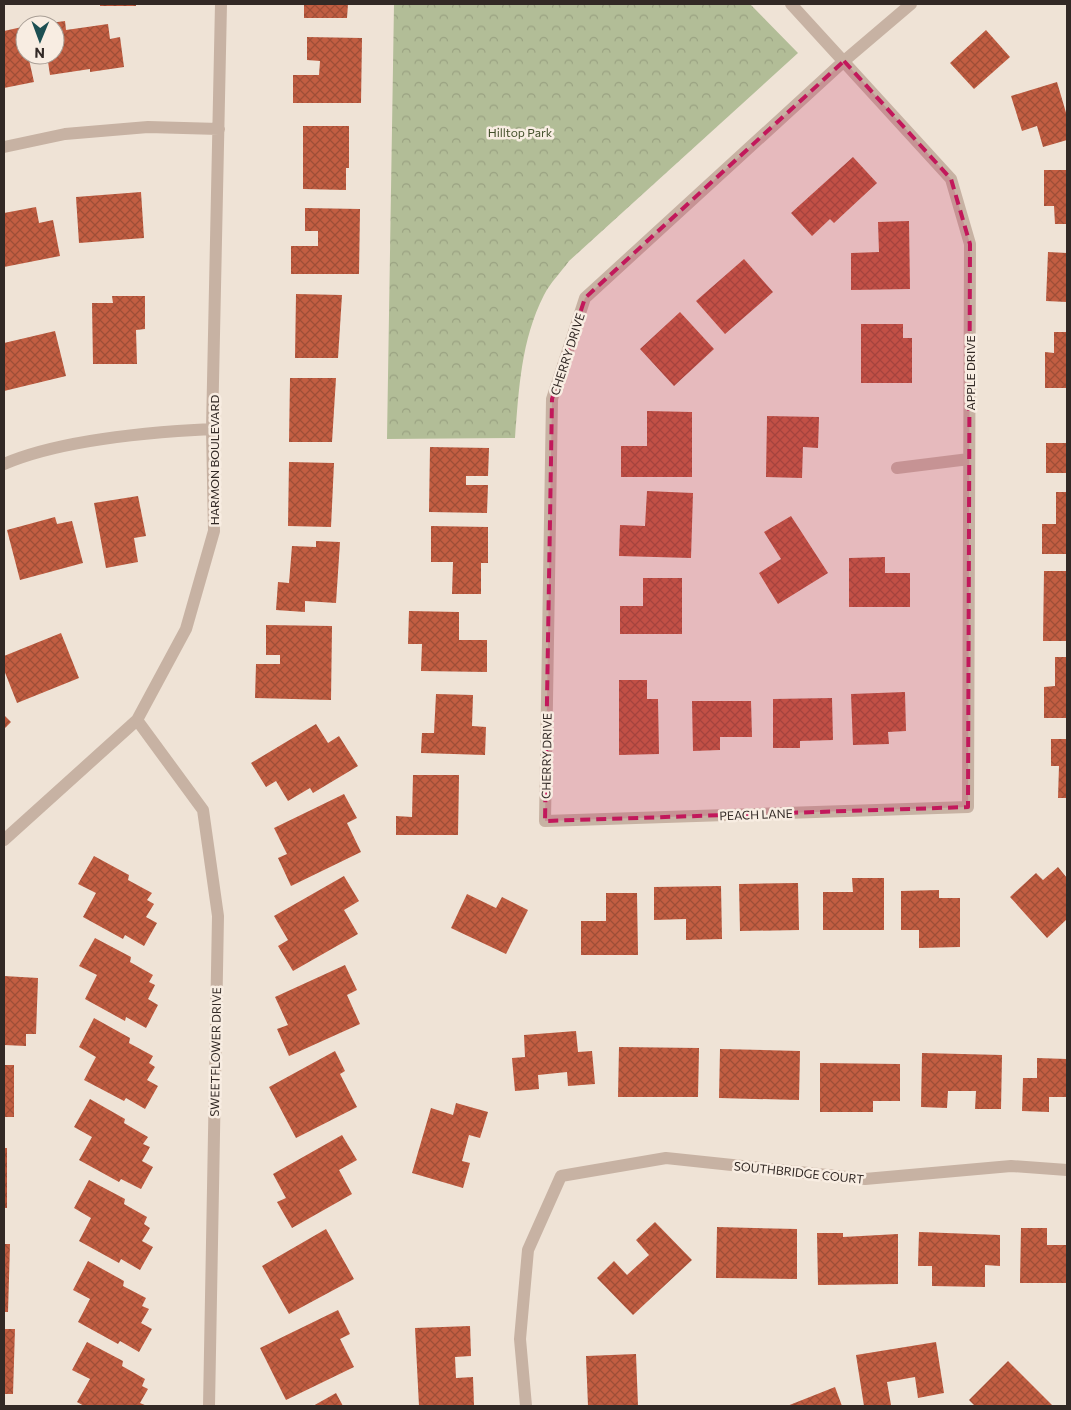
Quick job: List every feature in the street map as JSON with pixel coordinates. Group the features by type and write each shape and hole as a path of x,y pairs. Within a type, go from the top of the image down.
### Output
{"street":[{"name":"HARMON BOULEVARD","path":"4,840 136,720 186,629 214,531 212,429 221,4"},
{"name":"APPLE DRIVE","path":"791,4 951,179 970,244 968,807"},
{"name":"CHERRY DRIVE","path":"545,821 552,400 585,298 844,61 911,4"},
{"path":"4,147 65,134 148,127 219,129"},
{"path":"4,464 49,450 87,443 164,431 212,429"},
{"path":"898,468 969,459"},
{"name":"SWEETFLOWER DRIVE","path":"136,720 203,810 218,916 209,1406"},
{"name":"PEACH LANE","path":"545,821 968,807"},
{"name":"SOUTHBRIDGE COURT","path":"526,1406 520,1339 528,1250 561,1176 666,1158 865,1179 1012,1166 1067,1170"}],"highlighted area":[{"path":"844,61 951,179 970,244 968,807 545,821 552,399 585,298"}],"green space":[{"name":"Hilltop Park","path":"394,4 750,4 798,53 569,261 552,282 536,312 530,329 522,365 515,438 387,439"}],"building":[{"path":"100,4 136,4 136,6 100,6"},
{"path":"304,4 348,4 347,18 304,18"},
{"path":"65,21 66,30 108,24 110,39 120,37 124,67 90,72 90,69 50,75 48,65 65,65"},
{"path":"15,29 15,65 30,65 34,82 4,88 4,31"},
{"path":"986,30 1010,57 974,89 950,63"},
{"path":"307,37 362,38 361,103 293,103 293,75 319,75 320,61 307,60"},
{"path":"1057,82 1067,116 1067,140 1043,147 1037,126 1022,131 1011,96"},
{"path":"303,126 349,126 349,168 346,168 346,190 303,189"},
{"path":"853,157 877,183 834,223 830,219 812,236 791,213"},
{"path":"1044,170 1067,170 1067,224 1055,224 1054,206 1044,206"},
{"path":"141,192 144,238 79,243 76,197"},
{"path":"36,207 39,223 53,220 60,256 4,267 4,213"},
{"path":"305,208 360,209 359,274 291,274 291,246 318,246 318,231 305,231"},
{"path":"909,221 910,289 851,290 851,253 879,252 878,222"},
{"path":"1048,252 1067,253 1067,302 1046,301"},
{"path":"744,259 773,292 725,334 696,301"},
{"path":"296,294 342,295 338,358 295,358"},
{"path":"112,296 145,296 145,329 136,330 137,364 93,364 92,303 113,303"},
{"path":"680,312 714,349 674,386 640,349"},
{"path":"861,324 903,324 903,338 912,338 912,383 861,383"},
{"path":"55,331 66,376 4,391 4,343"},
{"path":"1054,332 1067,332 1067,388 1045,388 1045,352 1054,353"},
{"path":"290,378 336,378 332,442 289,442"},
{"path":"647,411 692,412 692,477 621,477 621,446 647,446"},
{"path":"767,416 819,417 818,448 803,447 802,478 766,477"},
{"path":"1046,443 1067,443 1067,473 1046,473"},
{"path":"430,447 489,448 488,476 466,476 466,485 488,485 487,513 429,512"},
{"path":"289,462 334,463 331,527 288,526"},
{"path":"647,491 693,493 691,558 619,556 620,525 645,526"},
{"path":"1056,492 1067,492 1067,554 1042,554 1042,524 1056,524"},
{"path":"138,496 146,536 134,538 138,562 106,568 94,503"},
{"path":"791,516 828,573 778,604 759,573 781,559 764,532"},
{"path":"55,517 57,524 72,521 83,563 20,580 7,530"},
{"path":"431,526 488,527 488,563 481,563 481,594 452,594 453,562 431,562"},
{"path":"316,541 340,542 336,603 305,601 305,612 276,610 278,582 289,583 292,546 316,547"},
{"path":"885,557 885,573 910,573 910,607 849,607 849,558"},
{"path":"1044,571 1067,571 1067,641 1043,641"},
{"path":"643,578 682,578 682,634 620,634 620,606 643,606"},
{"path":"409,611 459,612 459,640 487,640 487,672 421,671 422,644 408,644"},
{"path":"266,625 332,626 331,700 255,698 256,664 280,664 280,655 266,655"},
{"path":"61,633 79,678 17,703 4,670 4,656"},
{"path":"1055,657 1067,657 1067,718 1044,718 1044,687 1055,686"},
{"path":"619,680 647,680 647,699 658,699 659,754 619,755"},
{"path":"905,692 906,731 888,732 889,744 853,745 851,694"},
{"path":"436,694 473,695 472,726 486,727 485,755 421,753 422,733 434,733"},
{"path":"832,698 833,740 800,741 800,748 773,748 773,699"},
{"path":"692,701 751,701 752,737 720,737 720,750 693,751"},
{"path":"4,715 11,722 4,729"},
{"path":"316,724 328,743 339,736 358,766 313,793 310,788 288,801 276,781 266,787 251,763"},
{"path":"1051,739 1067,739 1067,798 1058,798 1059,766 1051,766"},
{"path":"413,775 459,775 458,835 396,835 396,816 412,817"},
{"path":"344,794 357,818 347,823 361,852 291,886 278,858 287,854 274,828"},
{"path":"94,856 129,875 128,880 152,893 147,900 154,904 146,917 157,923 144,946 125,935 123,939 83,917 96,893 78,884"},
{"path":"1058,867 1067,878 1067,919 1047,938 1010,897 1036,873 1043,880"},
{"path":"344,876 359,901 344,910 358,934 293,971 278,946 288,940 274,916"},
{"path":"852,878 884,878 884,930 823,930 823,892 853,892"},
{"path":"798,883 799,930 740,931 739,884"},
{"path":"721,886 722,939 686,940 686,919 654,920 654,887"},
{"path":"939,890 939,898 960,898 960,947 919,948 919,930 901,930 901,891"},
{"path":"606,893 637,893 638,955 581,955 581,921 606,921"},
{"path":"467,894 496,908 502,897 528,910 506,954 451,928"},
{"path":"95,938 131,957 130,962 153,975 149,982 155,985 148,999 158,1005 146,1028 126,1017 125,1021 85,999 97,975 79,966"},
{"path":"345,965 357,990 347,995 360,1024 289,1056 277,1029 288,1025 275,997"},
{"path":"4,976 38,978 36,1034 26,1034 26,1046 4,1045"},
{"path":"94,1018 130,1038 129,1043 153,1056 149,1063 155,1067 147,1080 158,1086 145,1109 126,1098 124,1101 84,1080 96,1057 79,1047"},
{"path":"576,1031 578,1052 592,1051 595,1084 568,1086 567,1072 538,1075 539,1089 515,1091 512,1058 525,1057 524,1035"},
{"path":"619,1047 699,1048 698,1097 618,1097"},
{"path":"720,1049 800,1051 799,1100 719,1098"},
{"path":"335,1051 345,1071 340,1074 357,1107 296,1138 269,1087"},
{"path":"922,1053 1002,1055 1001,1109 975,1109 976,1091 948,1091 947,1108 921,1107"},
{"path":"1037,1058 1067,1059 1067,1097 1049,1097 1049,1112 1022,1111 1023,1078 1037,1078"},
{"path":"820,1063 900,1064 900,1101 873,1101 873,1112 820,1112"},
{"path":"4,1065 14,1065 14,1117 4,1117"},
{"path":"90,1099 125,1119 124,1123 148,1137 143,1144 150,1147 142,1161 153,1167 141,1189 121,1179 119,1182 79,1160 92,1137 74,1127"},
{"path":"456,1103 488,1112 480,1138 469,1135 462,1161 470,1163 463,1188 412,1173 431,1108 453,1115"},
{"path":"342,1135 357,1160 339,1170 352,1194 292,1228 277,1202 286,1198 273,1174"},
{"path":"4,1148 7,1148 7,1208 4,1208"},
{"path":"89,1180 125,1199 124,1204 147,1217 144,1224 150,1228 142,1241 153,1247 140,1270 121,1259 119,1263 79,1241 91,1218 74,1208"},
{"path":"655,1222 692,1260 633,1315 597,1278 614,1261 627,1275 649,1255 636,1240"},
{"path":"717,1227 797,1229 797,1279 716,1278"},
{"path":"1021,1228 1047,1228 1047,1245 1067,1245 1067,1283 1020,1283"},
{"path":"326,1229 354,1279 289,1314 262,1266"},
{"path":"919,1232 1000,1235 1000,1266 985,1265 985,1287 932,1286 932,1266 918,1266"},
{"path":"817,1233 843,1233 843,1237 898,1234 898,1284 818,1285"},
{"path":"4,1244 10,1244 8,1312 4,1312"},
{"path":"88,1261 124,1281 123,1286 146,1298 142,1306 149,1309 141,1323 152,1329 139,1352 120,1341 118,1344 78,1322 90,1299 73,1290"},
{"path":"338,1310 350,1334 340,1339 354,1367 286,1400 260,1348"},
{"path":"470,1326 471,1356 455,1357 456,1378 473,1377 474,1405 419,1406 415,1328"},
{"path":"4,1329 15,1329 13,1394 4,1394"},
{"path":"87,1342 123,1361 122,1366 145,1379 142,1386 148,1389 140,1403 147,1406 84,1406 77,1402 90,1379 72,1370"},
{"path":"936,1342 944,1393 918,1398 915,1377 887,1382 891,1405 864,1406 856,1355"},
{"path":"636,1354 638,1406 588,1406 586,1356"},
{"path":"1008,1361 1053,1406 975,1406 969,1400"},
{"path":"835,1387 842,1406 787,1406"},
{"path":"336,1393 343,1406 313,1406"}]}
